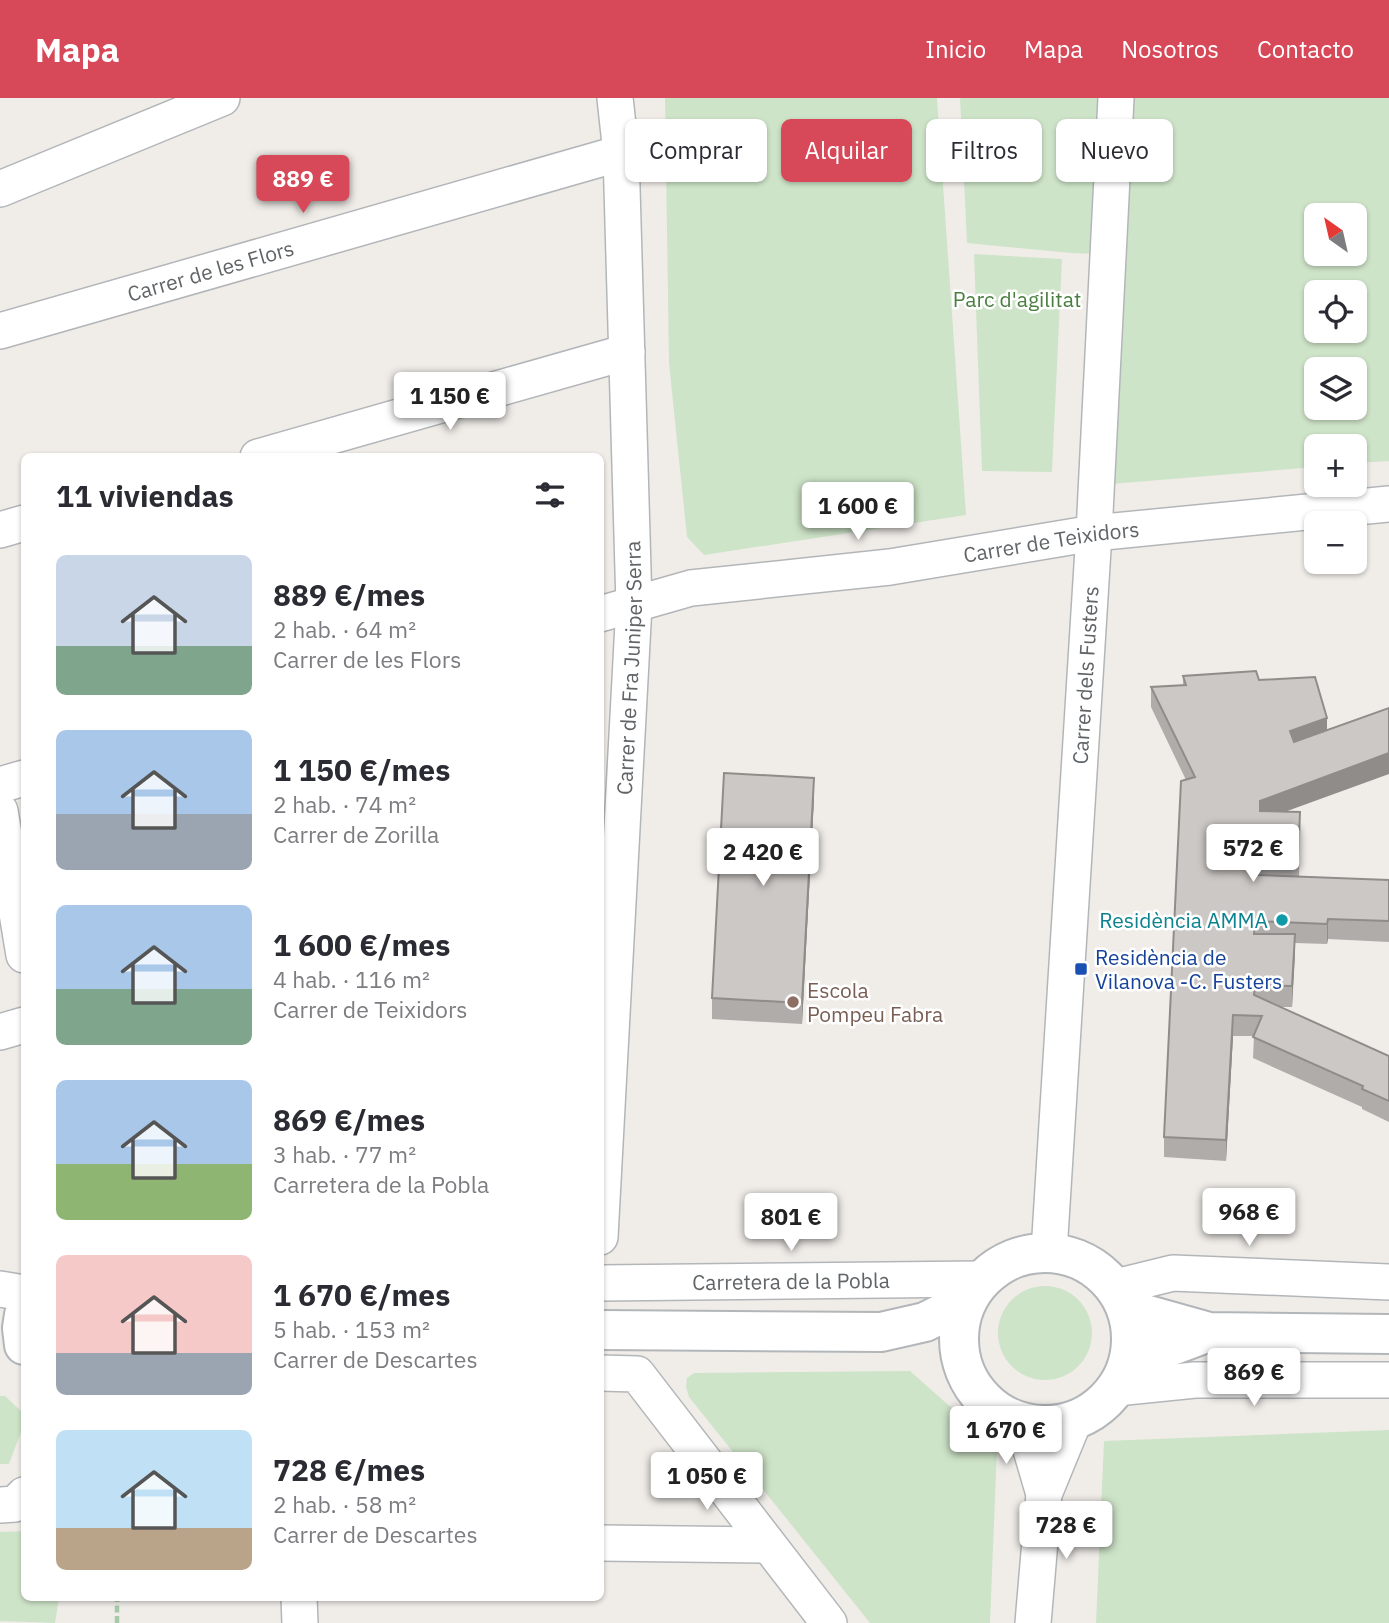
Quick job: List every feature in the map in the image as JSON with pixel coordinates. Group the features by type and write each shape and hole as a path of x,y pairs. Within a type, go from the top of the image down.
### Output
{"street":[{"path":"0,189 160,110 222,98"},
{"name":"Carrer de Fra Juniper Serra","path":"604,1085 610,858 634,604 621,153 615,98"},
{"name":"Carrer dels Fusters","path":"1049,1252 1094,533 1116,98"},
{"name":"Carrer de les Flors","path":"0,331 621,153"},
{"path":"272,453 627,352"},
{"name":"Carrer de Teixidors","path":"604,613 691,588 890,567 1094,533 1389,504"},
{"path":"0,530 21,524"},
{"path":"0,785 21,779"},
{"path":"0,811 21,937"},
{"path":"0,1032 21,1026"},
{"path":"604,1330 881,1332 925,1322 974,1290 1002,1264 1025,1255 1049,1252 1075,1257 1098,1269 1121,1298 1132,1335 1122,1375 1098,1408 1074,1421 1048,1426 1023,1423 1000,1413 980,1397 966,1376 959,1352 959,1326 974,1290"},
{"path":"1121,1298 1173,1273 1389,1282"},
{"name":"Carretera de la Pobla","path":"604,1283 974,1290"},
{"path":"0,1289 20,1323"},
{"path":"1121,1298 1209,1332 1389,1334"},
{"path":"881,1332 926,1349 966,1376"},
{"path":"1122,1375 1209,1332"},
{"path":"604,1373 637,1374 829,1623"},
{"path":"1122,1375 1195,1380 1389,1380"},
{"path":"1033,1623 1044,1494 1074,1421"},
{"path":"1023,1423 1044,1494"},
{"path":"0,1506 15,1504 21,1499"},
{"path":"604,1543 768,1545"},
{"path":"299,1601 300,1623"}],"path":[{"path":"117,1601 117,1623"}],"green space":[{"path":"665,98 937,98 938,119 926,119 926,182 943,182 966,515 704,555 687,537 669,363 666,182 767,182 767,119 665,119"},
{"path":"960,98 1389,98 1389,461 1367,462 1367,434 1304,434 1304,468 1111,484 1127,255 1071,253 967,243 964,182 1042,182 1042,119 961,119"},
{"name":"Parc d'agilitat","path":"974,254 1062,259 1052,472 982,471"},
{"path":"1045,1286 1063,1290 1078,1300 1088,1315 1092,1333 1088,1351 1078,1366 1063,1376 1045,1380 1027,1376 1012,1366 1002,1351 998,1333 1002,1315 1012,1300 1027,1290"},
{"path":"910,1371 997,1448 990,1623 870,1623 689,1397 686,1387 687,1378 694,1373"},
{"path":"0,1396 5,1396 21,1411 21,1432 9,1464 0,1464"},
{"path":"1389,1430 1389,1623 1096,1623 1104,1441"},
{"path":"21,1531 21,1601 59,1601 55,1623 0,1621 0,1532"}],"building":[{"name":"Residència AMMA","path":"1256,671 1259,680 1315,677 1327,718 1290,731 1294,742 1389,708 1389,753 1260,801 1260,811 1300,812 1298,865 1258,862 1258,875 1389,880 1389,921 1328,919 1327,924 1255,921 1254,934 1295,934 1292,986 1255,985 1254,995 1389,1056 1389,1101 1362,1089 1363,1086 1253,1037 1262,1016 1233,1015 1226,1140 1164,1137 1181,781 1195,777 1151,687 1186,685 1183,676"},
{"path":"724,773 814,778 802,1003 712,998"}],"place":[{"name":"Residència AMMA","path":"1282,920"},
{"name":"Residència de Vilanova -C. Fusters","path":"1081,969"},
{"name":"Escola Pompeu Fabra","path":"793,1002"}]}
